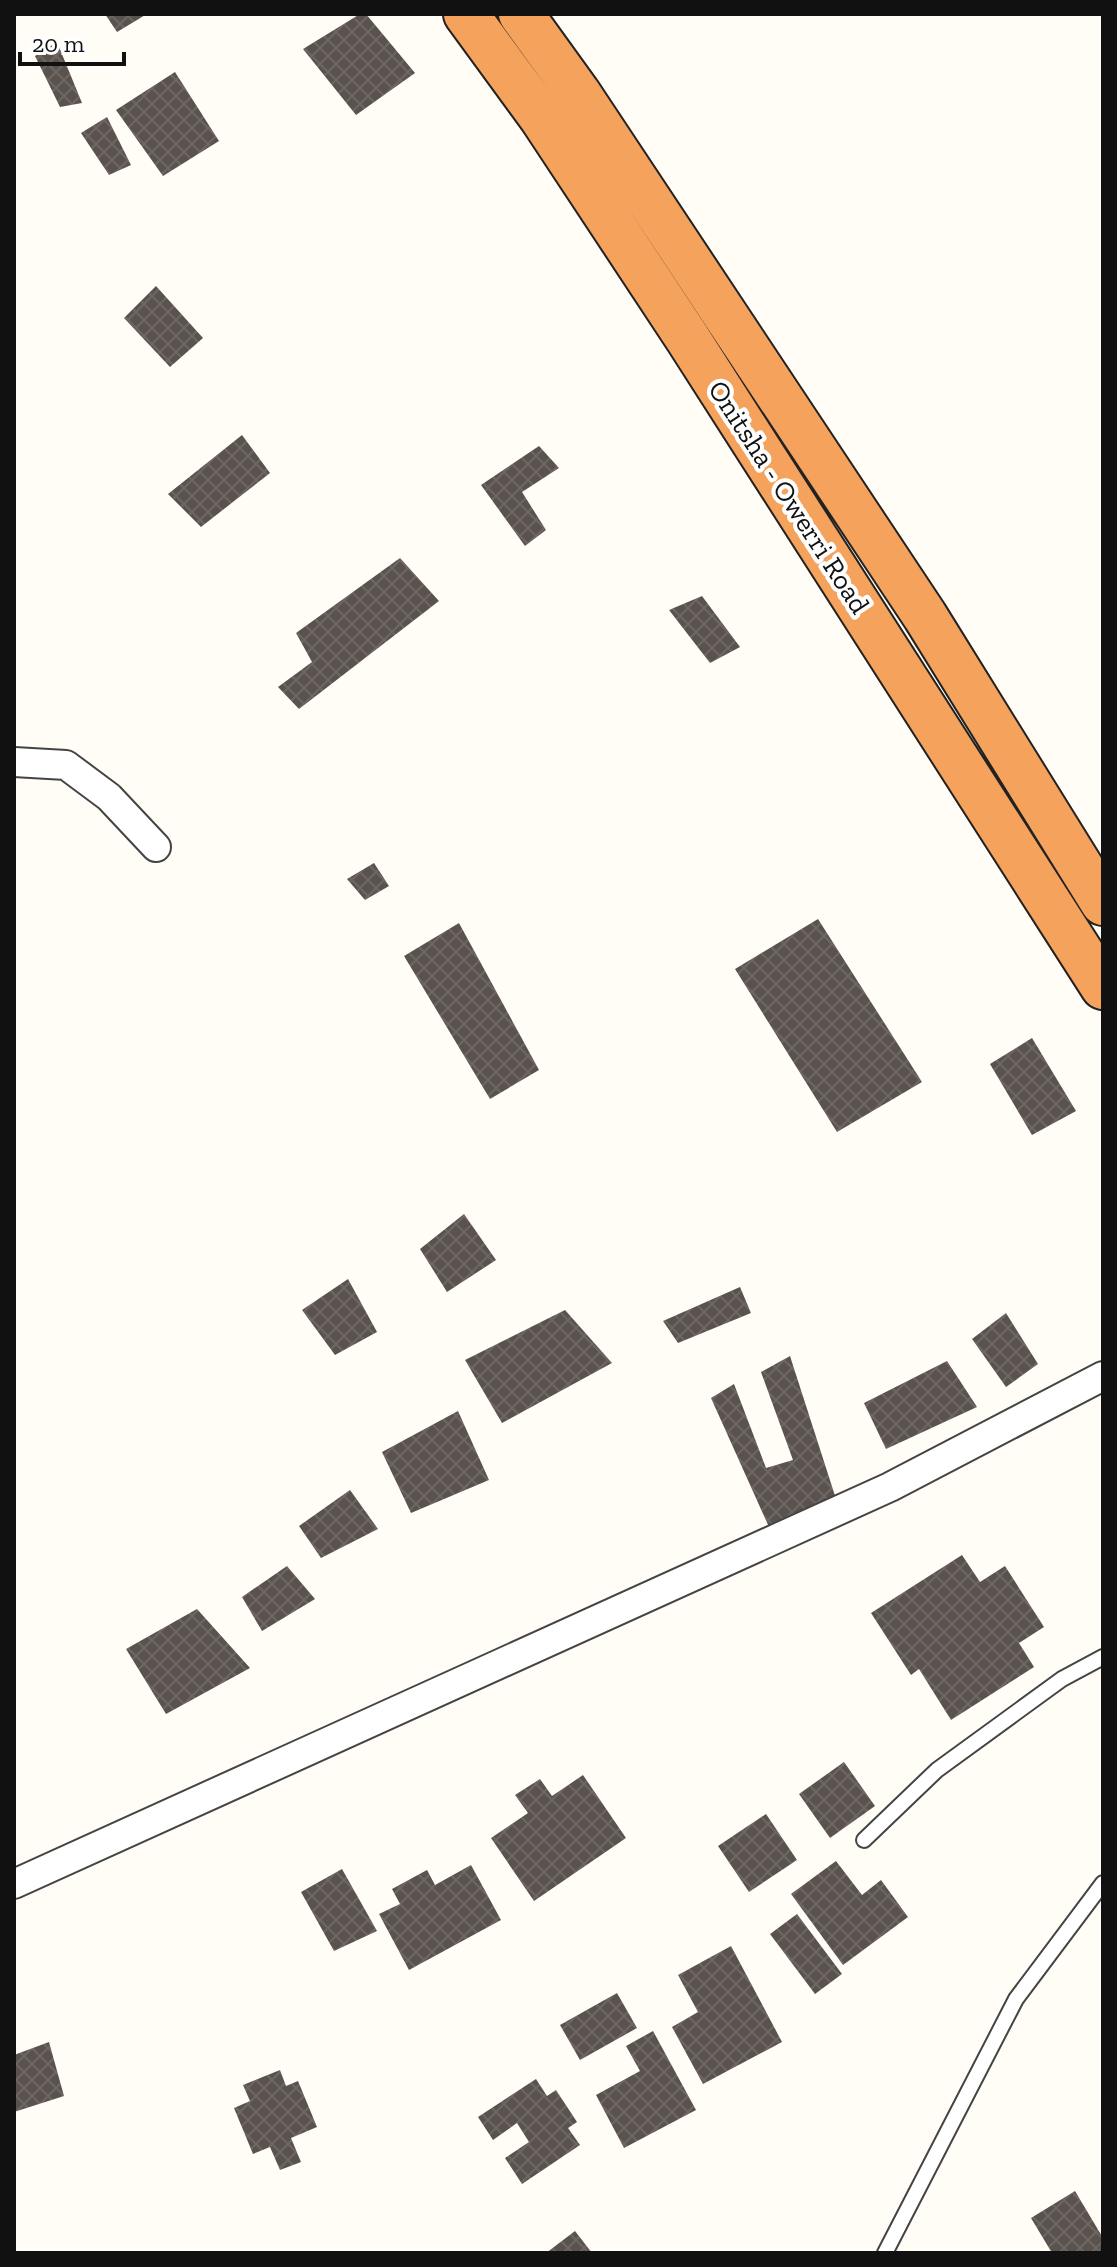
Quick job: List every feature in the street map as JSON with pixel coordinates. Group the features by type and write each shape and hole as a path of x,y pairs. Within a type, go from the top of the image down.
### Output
{"highway":[{"name":"Onitsha - Owerri Road","path":"466,14 542,118 688,339 1103,987"},
{"name":"Onitsha - Owerri Road","path":"521,14 595,118 925,616 1103,903"}],"street":[{"path":"14,762 66,765 109,797 156,847"},
{"path":"14,1884 890,1487 1103,1376"}],"lane":[{"path":"864,1840 937,1770 1062,1679 1103,1657"},
{"path":"885,2253 1016,1999 1103,1883"}],"building":[{"path":"105,14 147,14 117,32"},
{"path":"360,14 366,14 415,73 356,115 303,49"},
{"path":"57,42 82,103 60,107 35,56"},
{"path":"175,72 219,141 163,176 116,110"},
{"path":"107,117 131,165 109,175 81,133"},
{"path":"156,286 203,338 170,367 124,318"},
{"path":"242,435 270,473 201,527 168,494"},
{"path":"539,446 559,468 522,492 546,530 525,546 481,485"},
{"path":"400,558 439,601 299,709 278,687 312,662 296,633"},
{"path":"702,596 740,647 710,663 669,610"},
{"path":"374,863 389,886 365,900 347,879"},
{"path":"818,919 922,1082 837,1132 735,969"},
{"path":"459,923 539,1070 490,1099 404,956"},
{"path":"1032,1038 1076,1111 1032,1135 990,1064"},
{"path":"464,1214 496,1260 447,1292 420,1249"},
{"path":"348,1279 377,1332 335,1355 302,1310"},
{"path":"740,1287 751,1313 678,1343 663,1321"},
{"path":"565,1310 612,1363 502,1423 465,1360"},
{"path":"1006,1313 1038,1364 1006,1387 972,1339"},
{"path":"790,1356 837,1502 769,1527 711,1398 734,1384 766,1468 793,1460 761,1372"},
{"path":"947,1361 977,1407 886,1449 864,1403"},
{"path":"458,1411 489,1480 411,1513 382,1452"},
{"path":"350,1490 378,1529 321,1558 299,1526"},
{"path":"962,1555 980,1582 1005,1566 1044,1627 1019,1643 1034,1667 951,1720 919,1669 911,1675 871,1613"},
{"path":"287,1566 315,1599 262,1631 242,1597"},
{"path":"197,1609 250,1668 166,1714 126,1649"},
{"path":"844,1762 875,1806 830,1838 799,1794"},
{"path":"583,1775 626,1838 534,1901 491,1838 528,1813 515,1795 540,1779 552,1796"},
{"path":"766,1814 797,1860 749,1892 718,1846"},
{"path":"836,1861 862,1895 881,1880 908,1917 843,1965 791,1894"},
{"path":"471,1865 501,1920 409,1970 379,1914 400,1904 392,1889 427,1870 435,1885"},
{"path":"342,1869 377,1931 334,1951 301,1892"},
{"path":"797,1914 842,1974 815,1994 770,1934"},
{"path":"731,1946 782,2042 703,2084 672,2027 698,2012 678,1975"},
{"path":"617,1993 637,2028 580,2060 560,2025"},
{"path":"653,2031 696,2110 624,2148 596,2095 640,2071 626,2046"},
{"path":"49,2042 64,2096 14,2112 14,2055"},
{"path":"280,2070 286,2086 298,2081 317,2127 291,2138 301,2162 280,2170 270,2147 253,2154 234,2108 250,2101 243,2085"},
{"path":"536,2079 547,2096 556,2090 577,2122 568,2128 580,2145 522,2184 505,2158 529,2142 517,2123 493,2140 478,2117"},
{"path":"1075,2191 1103,2238 1103,2253 1052,2253 1031,2218"},
{"path":"575,2231 592,2253 546,2253"}]}
